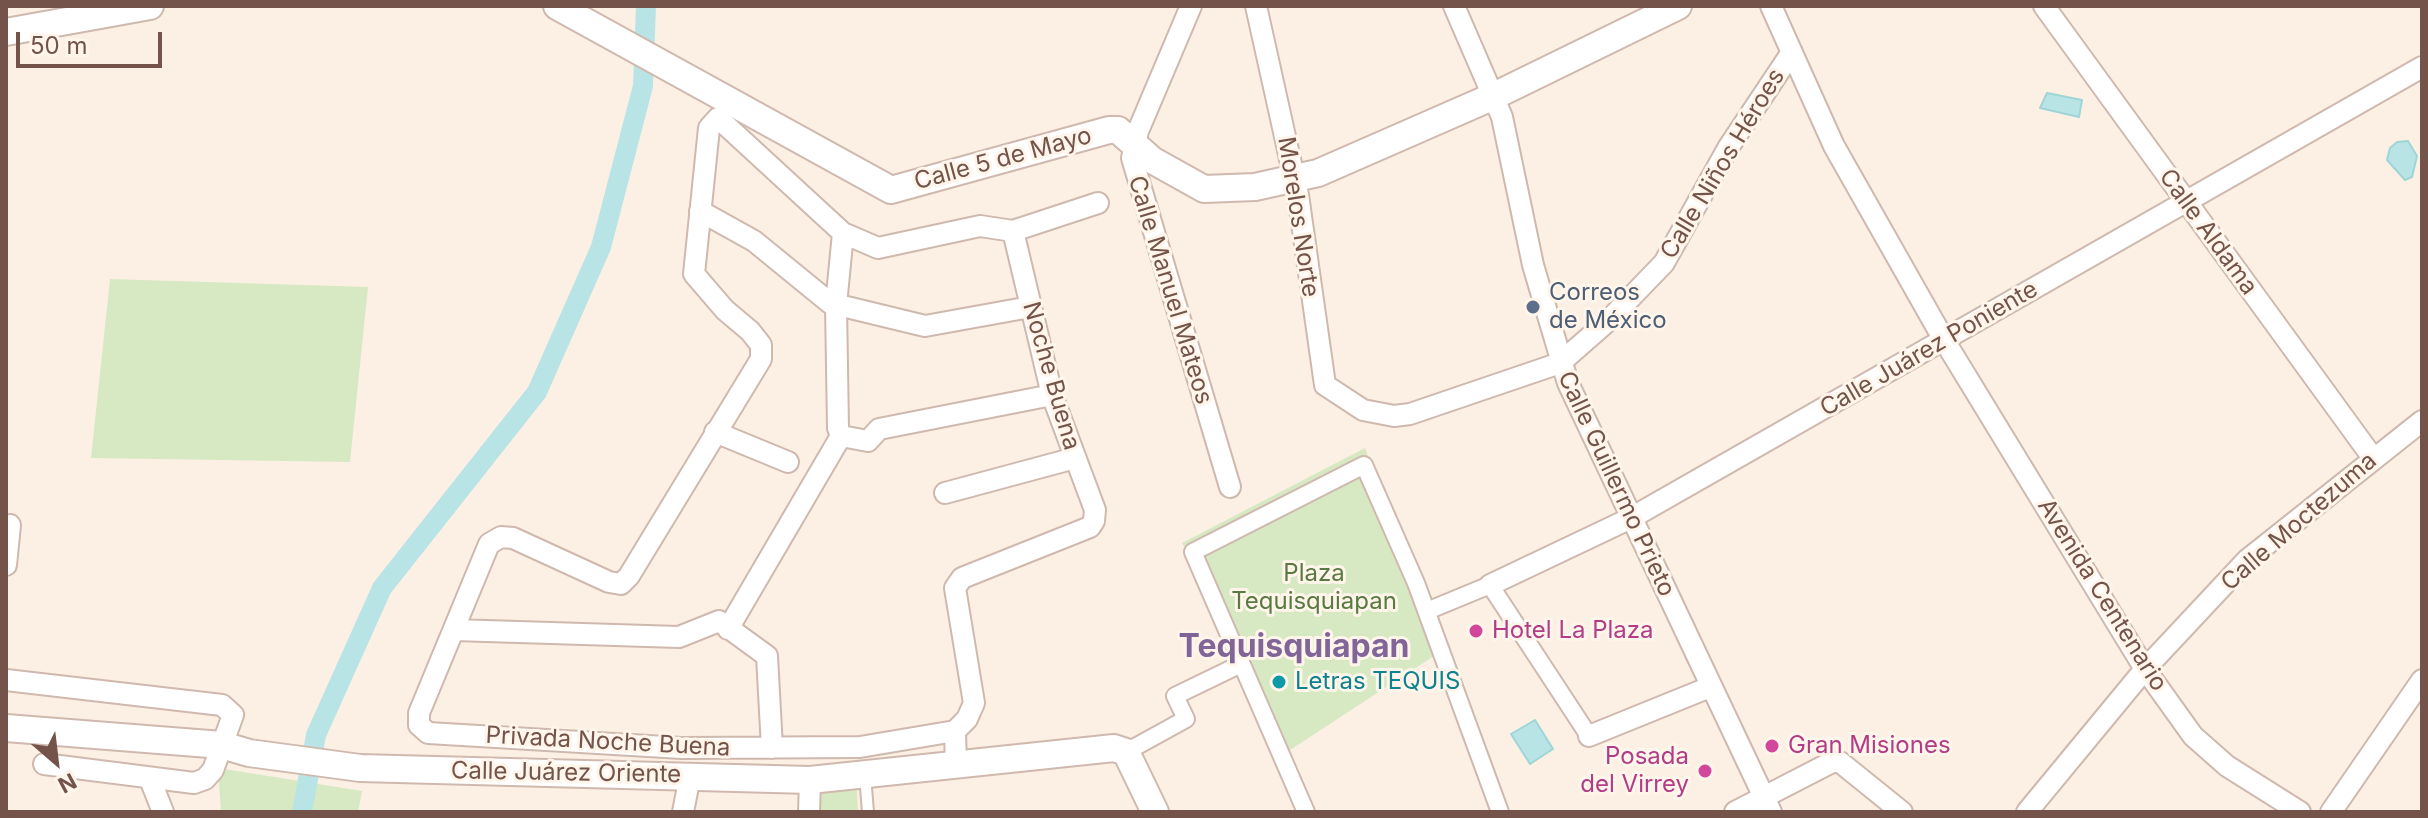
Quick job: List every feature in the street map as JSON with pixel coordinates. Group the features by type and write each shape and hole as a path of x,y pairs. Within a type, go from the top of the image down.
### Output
{"street":[{"path":"6,32 150,6"},
{"name":"Calle Manuel Mateos","path":"1191,6 1135,144 1134,172 1230,487"},
{"name":"Morelos Norte","path":"1256,6 1294,178 1322,374 1325,385 1363,410"},
{"name":"Calle Guillermo Prieto","path":"1454,6 1502,117 1533,265 1560,363 1767,804"},
{"name":"Calle 5 de Mayo","path":"564,9 891,190 1109,130 1118,130 1152,160 1204,189 1255,187 1318,173 1494,96 1678,6"},
{"name":"Avenida Centenario","path":"1771,6 1834,146 1944,340 2145,669 2193,736 2227,766 2300,812"},
{"name":"Calle Aldama","path":"2044,6 2373,458"},
{"name":"Calle Niños Héroes","path":"1363,410 1394,416 1410,414 1560,363 1609,320 1664,263 1728,148 1792,52"},
{"name":"Calle Juárez Poniente","path":"1427,611 1490,585 1631,518 2422,67"},
{"name":"Privada Noche Buena","path":"843,233 718,118 709,128 694,274 761,345 761,359 629,576 621,584 609,582 513,538 501,537 489,544 419,713 419,725 428,733 682,748 860,747 955,731"},
{"path":"841,436 838,428 836,305 843,233 878,248 980,226 1013,231 1098,203"},
{"path":"700,211 754,241 836,305 925,326 1030,307"},
{"name":"Noche Buena","path":"956,767 955,731 967,719 974,703 955,588 962,578 1090,527 1095,510 1052,395 1013,231"},
{"path":"841,436 868,441 879,429 1052,395"},
{"name":"Calle Moctezuma","path":"2027,812 2145,669 2247,560 2422,421"},
{"path":"715,432 788,462"},
{"path":"454,630 679,637 724,625 841,436"},
{"path":"945,493 1075,458"},
{"path":"1306,812 1193,552 1364,465 1427,611 1500,812"},
{"path":"6,565 10,525"},
{"path":"1490,585 1589,736 1710,687"},
{"path":"724,625 767,656 772,748"},
{"path":"1155,812 1126,752 1186,719 1175,696 1241,664"},
{"path":"6,680 222,705 233,715 213,770 205,779 194,783 44,764"},
{"path":"2331,812 2422,680"},
{"name":"Calle Juárez Oriente","path":"6,728 222,745 249,753 360,768 810,780 1114,748 1126,752"},
{"path":"1735,812 1767,804 1832,762 1840,762 1902,812"},
{"path":"683,812 690,776"},
{"path":"150,779 163,812"},
{"path":"809,812 810,780"}],"lane":[{"path":"865,775 868,812"}],"green space":[{"path":"110,279 368,287 350,462 91,458"},
{"name":"Plaza Tequisquiapan","path":"1365,448 1440,652 1287,752 1182,543"},
{"path":"218,768 362,791 358,812 221,812"},
{"path":"820,790 857,790 858,812 820,812"}],"water":[{"path":"2047,93 2082,100 2079,117 2040,108"},
{"path":"2408,141 2417,156 2412,177 2405,180 2387,160 2390,148 2397,142"},
{"path":"1535,720 1553,749 1530,764 1511,734"}],"waterway":[{"path":"302,812 316,735 382,588 537,392 601,247 643,86 646,6"}],"place":[{"name":"Correos de México","path":"1533,307"},
{"name":"Hotel La Plaza","path":"1476,631"},
{"name":"Letras TEQUIS","path":"1279,682"},
{"name":"Gran Misiones","path":"1772,746"},
{"name":"Posada del Virrey","path":"1705,771"}],"district":[{"name":"Tequisquiapan","path":"1294,647"}]}
